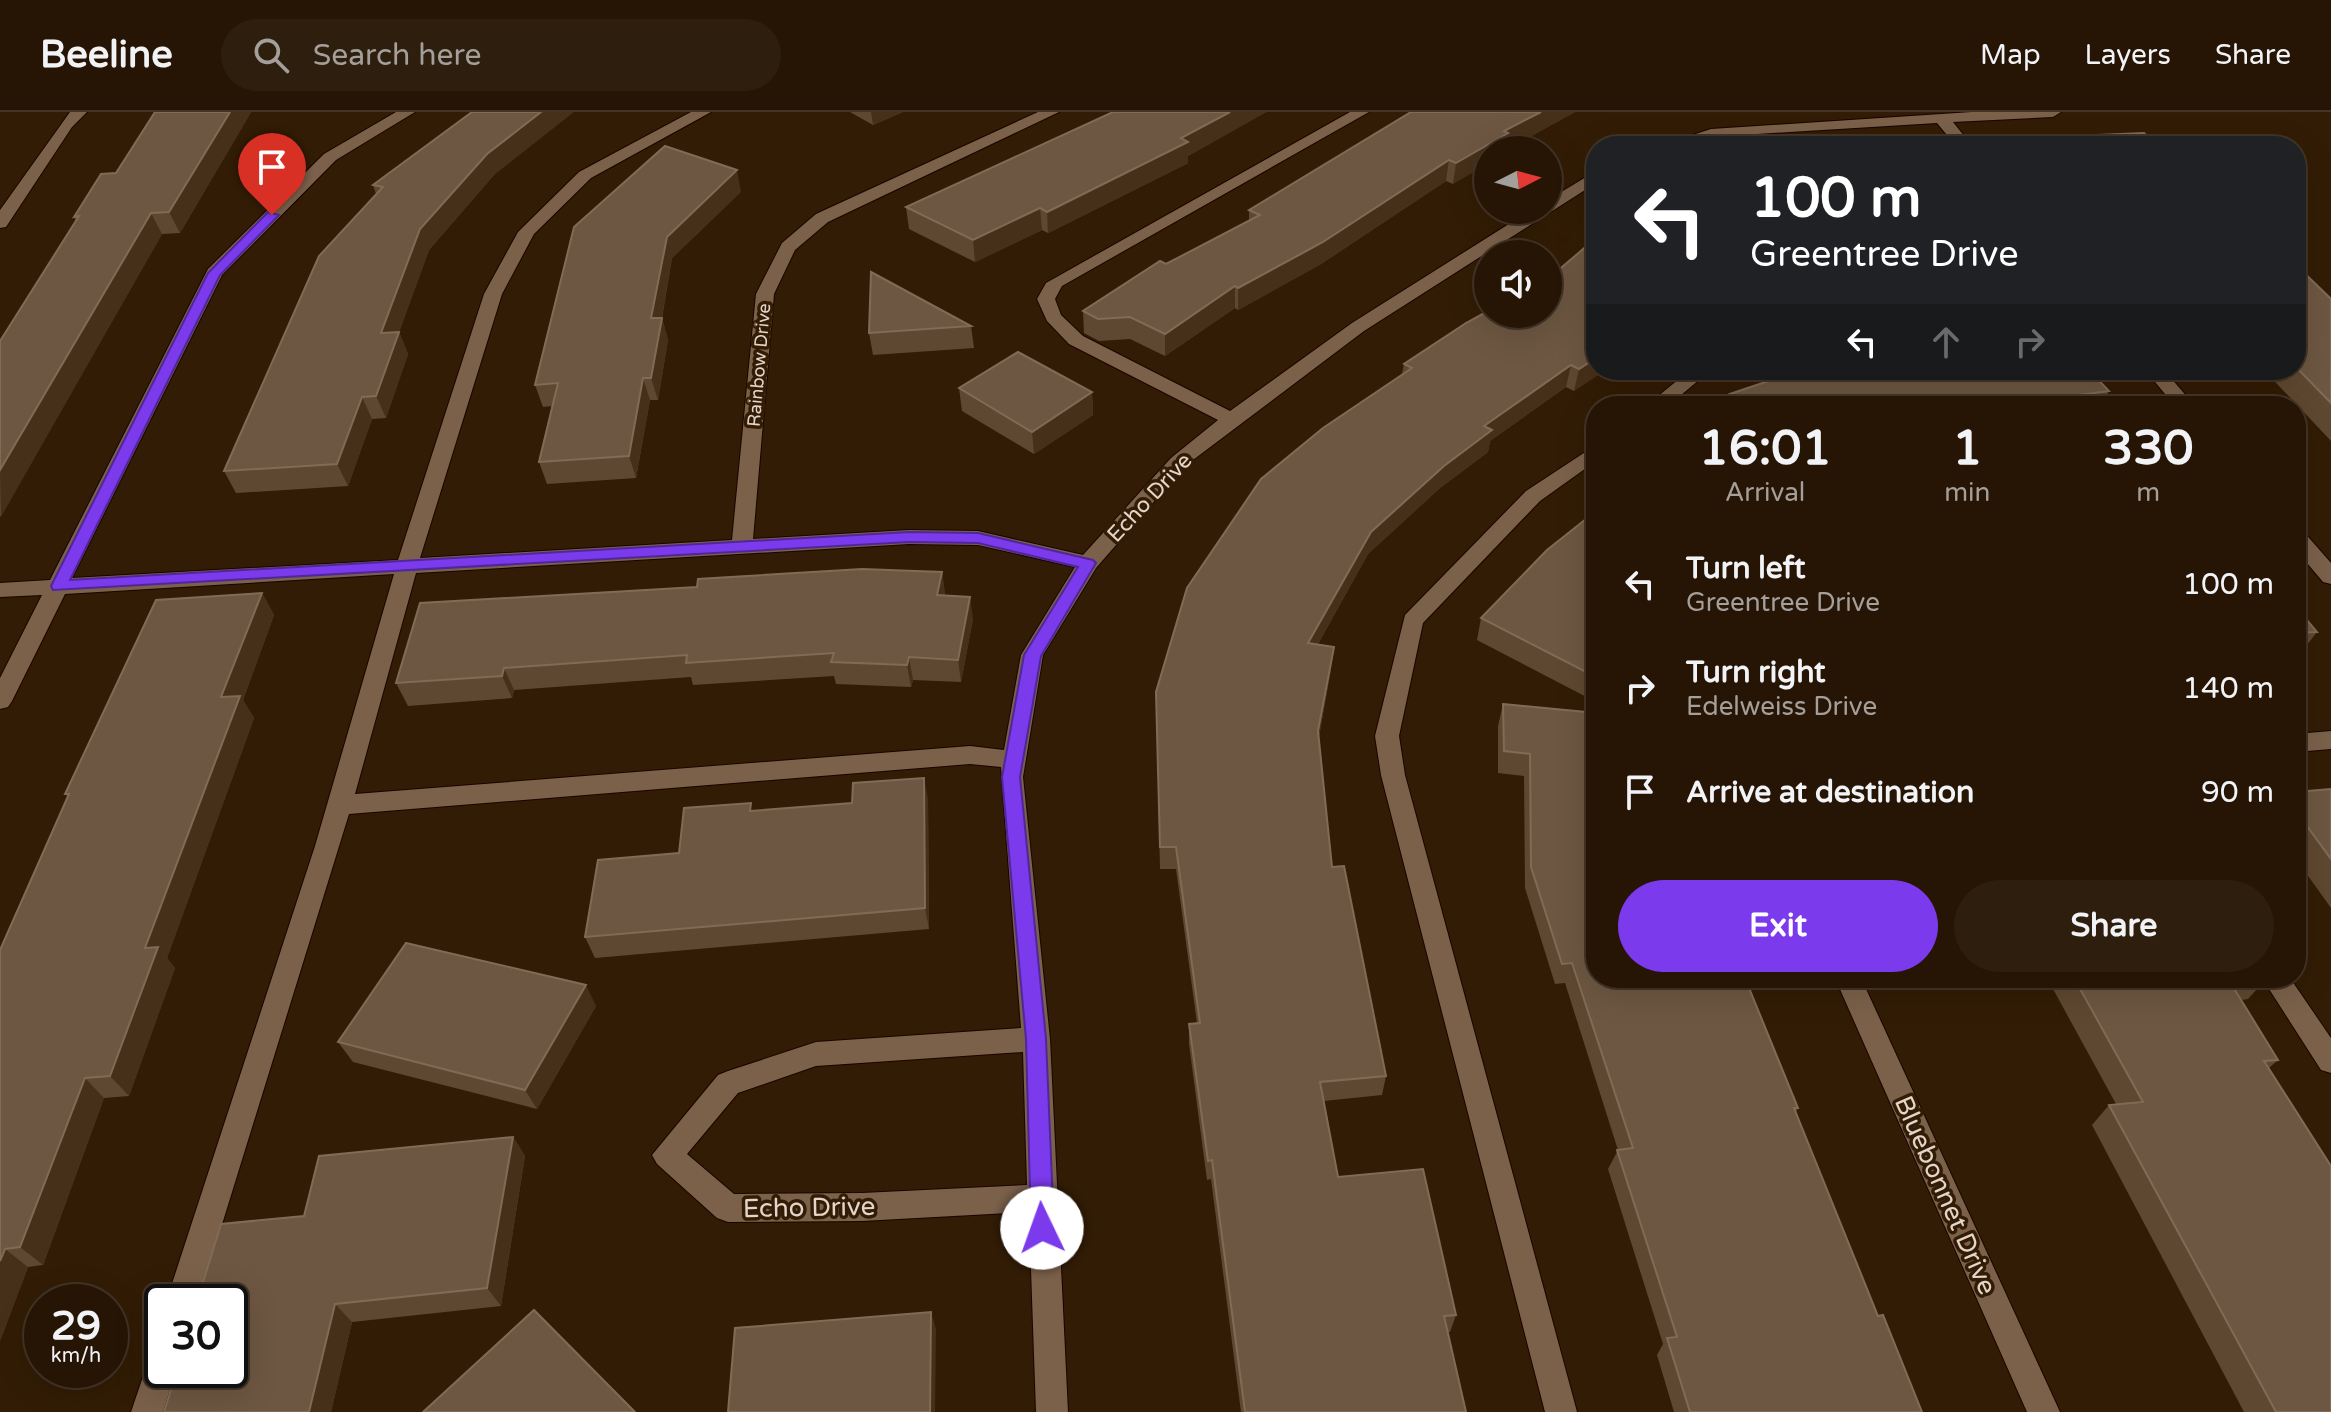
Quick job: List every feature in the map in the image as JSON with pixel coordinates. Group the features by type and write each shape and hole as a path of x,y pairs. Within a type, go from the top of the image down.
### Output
{"street":[{"path":"0,223 66,124 79,112"},
{"path":"0,701 214,273 330,157 407,112"},
{"path":"188,1284 339,805 407,565 493,294 527,232 585,175 703,112"},
{"name":"Rainbow Drive","path":"742,545 765,294 788,247 822,218 1051,112"},
{"path":"1231,419 1076,340 1053,317 1046,299 1055,283 1361,112"},
{"path":"1704,136 1757,129 2053,112"},
{"path":"1941,118 1956,136"},
{"path":"1757,129 1762,136"},
{"name":"Echo Drive","path":"1562,198 1586,182"},
{"name":"Echo Drive","path":"1052,1412 1036,1039 1011,777 1032,655 1088,563 1178,462 1231,419 1358,327 1521,224"},
{"path":"1669,396 1689,380"},
{"path":"2163,380 2176,396"},
{"path":"1561,1412 1393,775 1387,736 1413,620 1533,496 1586,458"},
{"path":"0,590 909,537 978,538 1088,563"},
{"path":"2306,548 2331,577"},
{"path":"2306,742 2331,740"},
{"path":"339,805 970,755 1014,760"},
{"name":"Bluebonnet Drive","path":"1853,988 2044,1412"},
{"path":"2282,988 2331,1061"},
{"name":"Echo Drive","path":"1036,1039 816,1054 728,1084 667,1155 728,1208 862,1207 1041,1198"},
{"path":"147,1412 154,1388"}],"building":[{"path":"155,112 230,112 169,212 151,213 0,470 0,341 79,216 74,217 101,174 116,173"},
{"path":"472,112 541,112 487,154 420,229 381,333 399,332 376,396 362,397 337,464 224,471 319,256 383,187 373,185"},
{"path":"1113,112 1230,112 1181,138 1188,142 1047,212 1040,208 973,240 906,207"},
{"path":"1411,112 1541,112 1504,131 1508,133 1503,136 1474,136 1474,153 1456,163 1449,160 1323,242 1238,288 1235,286 1165,334 1130,317 1098,319 1083,311 1160,261 1166,264 1260,215 1249,210"},
{"path":"2144,133 2147,136 2075,136"},
{"path":"665,146 737,170 667,237 651,318 662,318 651,378 643,378 629,456 539,462 558,383 535,385 574,227"},
{"path":"1586,247 1586,364 1579,369 1571,365 1484,426 1492,430 1444,466 1371,532 1308,643 1334,647 1318,731 1332,867 1344,866 1386,1076 1320,1082 1338,1177 1423,1169 1456,1315 1444,1316 1466,1412 1245,1412 1212,1160 1208,1161 1189,1024 1200,1023 1176,847 1160,847 1156,692 1187,588 1261,479 1323,428 1412,368 1404,364 1474,319 1474,328 1562,328 1562,267"},
{"path":"871,272 971,326 869,333"},
{"path":"2306,275 2331,299 2331,403 2306,377"},
{"path":"1018,352 1092,392 1032,432 959,388"},
{"path":"1771,380 2099,380 2109,391 2072,396 1730,394"},
{"path":"1586,519 1586,672 1481,618 1547,550"},
{"path":"862,569 942,572 937,595 970,597 958,660 909,657 907,665 831,662 834,653 686,663 687,655 504,668 502,676 396,683 420,603 697,587 698,579"},
{"path":"262,593 221,697 240,696 145,948 158,947 110,1076 85,1078 20,1247 5,1249 0,1261 0,950 69,794 65,794 156,600"},
{"path":"2306,619 2317,632 2306,633"},
{"path":"1503,704 1586,712 1586,988 1749,988 1878,1316 1883,1315 1922,1412 1690,1412 1667,1338 1677,1337 1617,1150 1633,1148 1572,963 1562,964 1531,867 1530,754 1504,751"},
{"path":"924,778 925,908 585,937 598,860 679,853 684,808 751,803 750,811 852,803 853,783"},
{"path":"2331,789 2331,859 2306,825 2306,791"},
{"path":"406,943 586,985 525,1090 338,1042"},
{"path":"2080,988 2234,988 2278,1060 2264,1061 2331,1166 2331,1412 2276,1412 2109,1105 2143,1102"},
{"path":"513,1137 487,1288 335,1304 309,1412 164,1412 171,1388 248,1388 248,1284 203,1284 221,1224 304,1216 319,1156"},
{"path":"534,1310 635,1412 423,1412"},
{"path":"931,1312 930,1412 728,1412 735,1328"}],"route":[{"path":"272,215 214,273 59,586 909,537 978,538 1088,563 1032,655 1011,777 1036,1039 1042,1228"}]}
